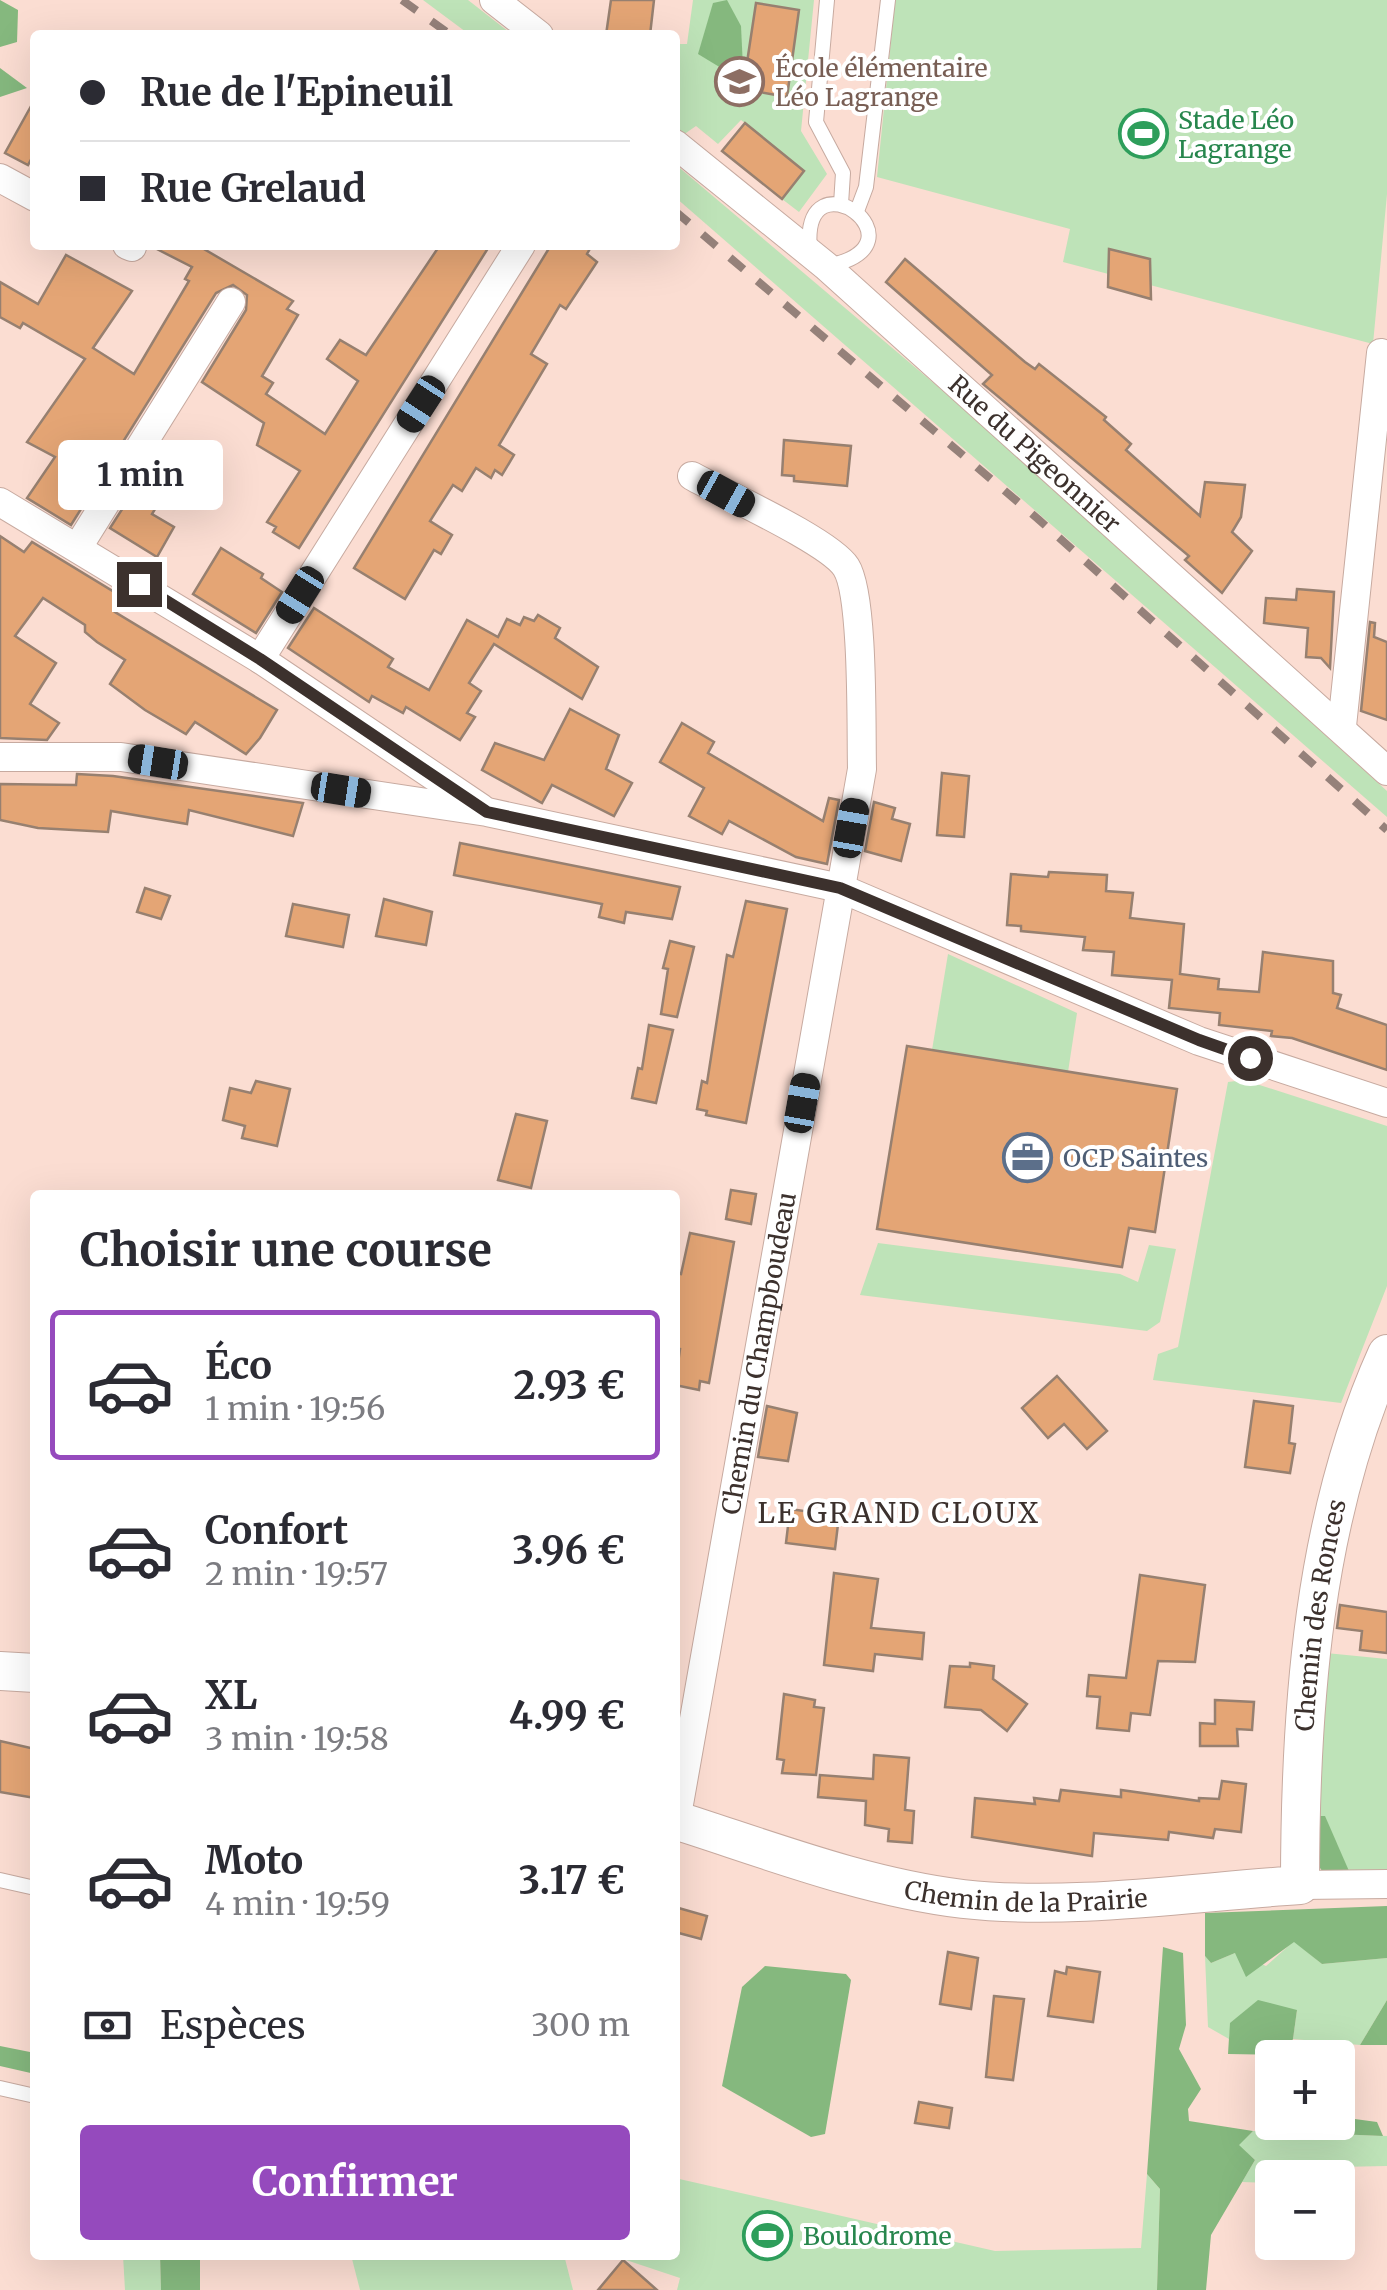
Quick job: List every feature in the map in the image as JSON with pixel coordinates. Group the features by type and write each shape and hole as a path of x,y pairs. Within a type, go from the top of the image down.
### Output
{"street":[{"path":"494,0 533,30"},
{"name":"Rue du Pigeonnier","path":"680,148 818,260 1387,770"},
{"path":"0,178 30,194"},
{"path":"260,659 518,250"},
{"path":"78,547 230,302"},
{"path":"1342,726 1380,353"},
{"name":"Chemin du Champboudeau","path":"680,1798 862,768 861,658 847,568 826,550 692,476"},
{"path":"0,502 260,659 487,812"},
{"path":"0,757 122,757 487,812 840,888 1199,1040 1387,1103"},
{"name":"Chemin des Ronces","path":"1300,1885 1300,1776 1328,1536 1371,1390 1387,1354"},
{"path":"0,1672 30,1673"},
{"name":"Chemin de la Prairie","path":"680,1822 863,1880 964,1899 1058,1900 1300,1885 1387,1884"}],"lane":[{"path":"827,0 816,122 843,173 841,204"},
{"path":"857,210 873,142 888,0"},
{"path":"841,204 857,210 868,226 866,245 853,259 818,260 811,222 823,208 841,204"},
{"path":"0,1880 30,1887"},
{"path":"0,2088 30,2095"}],"green space":[{"path":"0,0 18,10 17,42 0,47"},
{"path":"423,0 468,0 507,30 463,30"},
{"name":"École élémentaire Léo Lagrange","path":"693,0 814,0 801,131 827,174 799,212 782,199 804,171 741,120 718,144 696,126 683,135 680,133 680,44 687,44"},
{"path":"727,0 741,26 743,68 731,74 698,54 713,3"},
{"name":"Stade Léo Lagrange","path":"895,0 1387,0 1387,194 1373,344 1063,262 1070,229 877,177"},
{"path":"0,68 27,88 0,97"},
{"path":"680,168 975,418 1387,791 1387,817 680,201"},
{"path":"948,954 1077,1013 1068,1072 932,1050"},
{"path":"1244,1080 1387,1126 1387,1286 1341,1403 1153,1380 1158,1354 1178,1347 1228,1082"},
{"path":"878,1243 1120,1274 1138,1282 1149,1245 1176,1249 1160,1322 1147,1331 860,1295"},
{"path":"1326,1653 1387,1659 1387,1871 1322,1871 1314,1765"},
{"path":"1311,1816 1325,1816 1349,1871 1322,1871 1309,1851"},
{"path":"1387,1906 1387,1958 1322,1964 1294,1942 1246,1977 1235,1953 1211,1963 1205,1956 1205,1913"},
{"path":"1294,1941 1322,1964 1387,1958 1387,2000 1360,2045 1355,2045 1355,2040 1293,2039 1297,2010 1231,2023 1229,2039 1208,2027 1205,1956 1211,1963 1235,1953 1266,1966"},
{"path":"1163,1947 1183,1953 1186,2025 1179,2049 1201,2089 1188,2109 1189,2121 1253,2131 1239,2145 1255,2160 1211,2235 1206,2290 1157,2290 1160,2189 1147,2174"},
{"path":"765,1966 846,1974 851,1980 825,2134 811,2137 722,2086 742,1987"},
{"path":"1258,2000 1297,2010 1292,2040 1255,2040 1255,2054 1228,2054 1230,2023"},
{"path":"1387,2000 1387,2045 1360,2045"},
{"path":"0,2046 30,2052 30,2073 0,2066"},
{"path":"1355,2119 1377,2122 1383,2136 1355,2135"},
{"path":"1253,2131 1255,2140 1355,2140 1355,2135 1387,2136 1387,2166 1355,2167 1355,2160 1255,2160 1238,2145"},
{"path":"1255,2160 1255,2182 1242,2182"},
{"path":"1147,2174 1160,2189 1157,2290 677,2290 680,2278 626,2260 680,2260 680,2179 995,2251 1141,2248"},
{"path":"123,2260 160,2260 161,2290 125,2290"},
{"path":"160,2260 200,2260 200,2290 161,2290"},
{"path":"352,2260 565,2260 573,2290 360,2290"}],"building":[{"path":"611,0 654,0 651,30 607,30"},
{"path":"756,3 799,10 787,97 743,89"},
{"path":"30,108 28,165 5,153"},
{"path":"745,123 804,171 782,199 722,151"},
{"path":"1109,249 1150,259 1151,299 1108,287"},
{"path":"159,250 206,250 293,301 287,309 298,315 262,376 273,383 266,394 325,434 358,381 327,359 340,340 366,355 437,250 487,250 299,548 273,532 276,527 267,522 300,471 257,445 264,423 202,382 246,310 247,295 233,285 216,293 71,525 27,498 55,457 27,442 85,359 23,323 20,328 0,317 0,282 38,304 66,255 132,291 93,348 134,374 189,281 185,279 192,267"},
{"path":"548,250 589,250 587,254 597,262 566,309 560,305 531,354 547,364 499,445 514,455 502,475 495,470 491,478 476,468 462,491 453,485 430,521 452,535 441,554 434,550 405,599 354,568"},
{"path":"905,259 1025,362 1035,369 1039,364 1106,417 1104,420 1131,444 1126,450 1200,516 1205,482 1245,485 1241,517 1232,532 1252,551 1222,593 1185,560 1189,556 983,384 992,375 886,282"},
{"path":"784,440 851,446 847,486 794,481 794,476 782,475"},
{"path":"146,472 169,486 152,514 174,527 157,557 110,528"},
{"path":"0,536 24,552 32,542 124,598 115,612 277,710 260,738 246,754 195,722 186,734 145,710 110,684 125,660 85,632 85,625 43,598 15,636 56,663 30,704 59,723 47,740 0,738"},
{"path":"221,548 263,574 261,578 282,592 256,633 193,594"},
{"path":"1297,589 1334,592 1330,668 1321,658 1306,657 1308,628 1264,623 1266,598 1296,600"},
{"path":"314,608 393,659 388,667 429,690 467,620 498,637 507,619 520,625 524,617 534,621 538,615 560,628 555,638 598,667 582,699 494,644 469,683 481,691 467,713 475,717 460,740 406,707 403,713 372,696 369,702 288,648"},
{"path":"1370,622 1375,623 1374,637 1387,642 1387,720 1361,711"},
{"path":"570,709 619,735 606,769 632,783 614,816 552,785 542,803 482,770 495,743 544,760"},
{"path":"682,723 714,742 708,753 823,821 829,798 839,800 827,864 796,857 729,821 722,834 689,816 704,788 660,762"},
{"path":"942,773 969,776 964,837 937,835"},
{"path":"77,774 303,803 293,836 189,810 187,824 111,811 108,832 38,828 0,820 0,784 76,785"},
{"path":"874,802 895,808 892,819 910,824 901,861 865,851"},
{"path":"460,843 680,887 672,919 626,912 624,923 599,917 602,904 454,875"},
{"path":"1049,872 1107,875 1106,891 1133,893 1130,918 1184,924 1180,974 1219,979 1218,989 1259,992 1263,952 1333,961 1333,993 1341,995 1337,1008 1387,1025 1387,1070 1292,1038 1271,1036 1272,1031 1219,1025 1220,1013 1169,1008 1172,980 1112,975 1114,952 1083,950 1085,937 1021,931 1021,926 1007,925 1011,874 1048,877"},
{"path":"145,888 170,896 161,919 137,912"},
{"path":"384,899 432,912 426,945 376,936"},
{"path":"746,901 787,909 746,1123 706,1115 707,1111 697,1109 702,1081 707,1083 727,955 733,957"},
{"path":"293,904 349,915 343,947 286,936"},
{"path":"670,941 694,947 677,1017 661,1014 668,969 663,968"},
{"path":"649,1025 673,1030 656,1103 632,1098 638,1068 642,1069"},
{"name":"OCP Saintes","path":"907,1046 1177,1089 1155,1232 1129,1228 1122,1267 877,1229"},
{"path":"256,1081 290,1089 277,1146 242,1138 245,1126 223,1120 230,1088 251,1093"},
{"path":"516,1114 547,1121 531,1188 498,1180"},
{"path":"731,1190 756,1194 751,1224 726,1219"},
{"path":"690,1233 734,1242 709,1383 700,1381 699,1390 680,1386 681,1274"},
{"path":"1057,1376 1107,1431 1087,1449 1064,1424 1048,1438 1022,1408"},
{"path":"1254,1401 1293,1406 1289,1443 1295,1444 1290,1473 1245,1467"},
{"path":"767,1406 797,1413 788,1461 758,1457"},
{"path":"790,1509 839,1516 835,1549 786,1543"},
{"path":"834,1573 878,1579 871,1628 924,1633 922,1659 875,1654 873,1671 824,1665"},
{"path":"1140,1575 1205,1585 1195,1662 1158,1661 1150,1715 1131,1713 1129,1731 1097,1728 1100,1697 1087,1696 1089,1675 1126,1678"},
{"path":"1340,1605 1387,1612 1387,1653 1360,1650 1362,1631 1337,1628"},
{"path":"970,1663 994,1666 993,1679 1027,1704 1007,1731 981,1710 945,1707 950,1666 970,1667"},
{"path":"784,1694 815,1700 814,1707 824,1708 816,1775 782,1773 784,1760 777,1759"},
{"path":"1215,1700 1254,1702 1252,1730 1237,1729 1238,1746 1200,1746 1200,1723 1215,1724"},
{"path":"0,1741 30,1748 30,1797 0,1792"},
{"path":"874,1755 909,1758 905,1810 914,1811 912,1843 888,1841 889,1829 865,1825 866,1801 818,1797 820,1775 873,1779"},
{"path":"1222,1781 1246,1784 1241,1832 1215,1829 1213,1838 1169,1832 1168,1840 1094,1833 1092,1856 972,1837 975,1798 1035,1804 1034,1798 1059,1801 1061,1790 1121,1797 1121,1790 1199,1801 1219,1799"},
{"path":"680,1908 707,1916 701,1939 680,1933"},
{"path":"948,1952 978,1958 971,2009 940,2004"},
{"path":"1067,1967 1100,1972 1093,2022 1048,2016 1055,1971 1066,1974"},
{"path":"994,1996 1024,1999 1013,2080 986,2077"},
{"path":"919,2102 952,2108 949,2128 915,2123"},
{"path":"623,2260 657,2290 598,2290"}],"railway":[{"path":"402,0 444,30"},
{"path":"680,215 1038,519 1387,830"}],"place":[{"name":"École élémentaire Léo Lagrange","path":"740,82"},
{"name":"Stade Léo Lagrange","path":"1143,134"},
{"name":"OCP Saintes","path":"1028,1158"},
{"name":"Boulodrome","path":"768,2236"}],"district":[{"name":"LE GRAND CLOUX","path":"899,1513"}],"route":[{"path":"139,584 260,659 487,812 840,888 1250,1058"}]}
